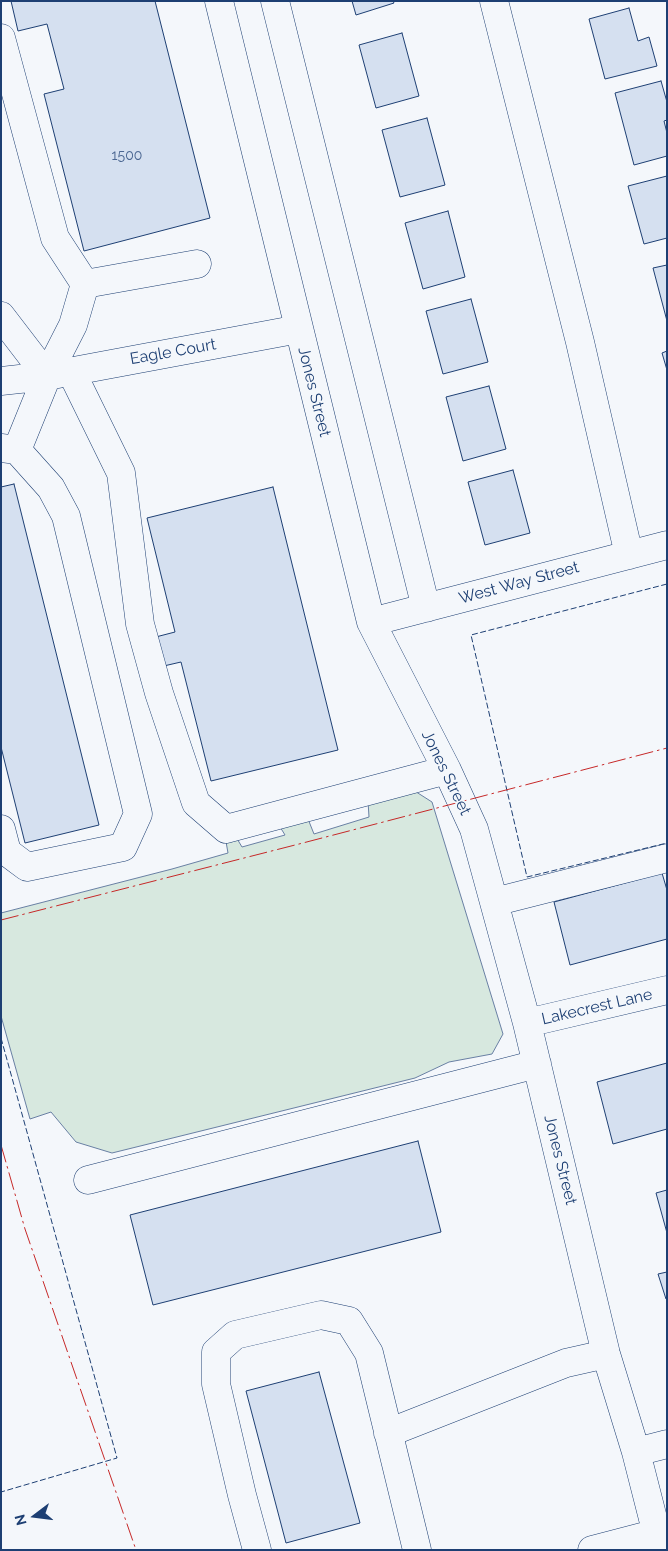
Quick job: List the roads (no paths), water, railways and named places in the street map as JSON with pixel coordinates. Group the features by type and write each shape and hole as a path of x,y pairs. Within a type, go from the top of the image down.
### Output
{"street":[{"name":"Jones Street","path":"219,1 371,622 447,770 474,829 527,1023 606,1354 636,1452 659,1541"},
{"path":"275,1 426,608"},
{"path":"494,1 580,342 629,555"},
{"path":"1,38 55,238 85,284 59,373 9,449 51,488 66,516 138,814 123,847 27,867 7,852 1,829"},
{"path":"85,284 197,264"},
{"path":"1,316 59,373 121,473 140,624 160,693 196,803 226,828 447,770"},
{"name":"Eagle Court","path":"1,381 59,373 299,329"},
{"name":"West Way Street","path":"371,622 667,545"},
{"path":"494,902 667,858"},
{"name":"Lakecrest Lane","path":"527,1023 667,990"},
{"path":"88,1180 537,1064"},
{"path":"257,1550 216,1384 216,1352 235,1335 321,1315 349,1321 369,1353 417,1550"},
{"path":"388,1433 566,1362 606,1354"},
{"path":"636,1452 667,1444"},
{"path":"592,1550 659,1541"}]}
